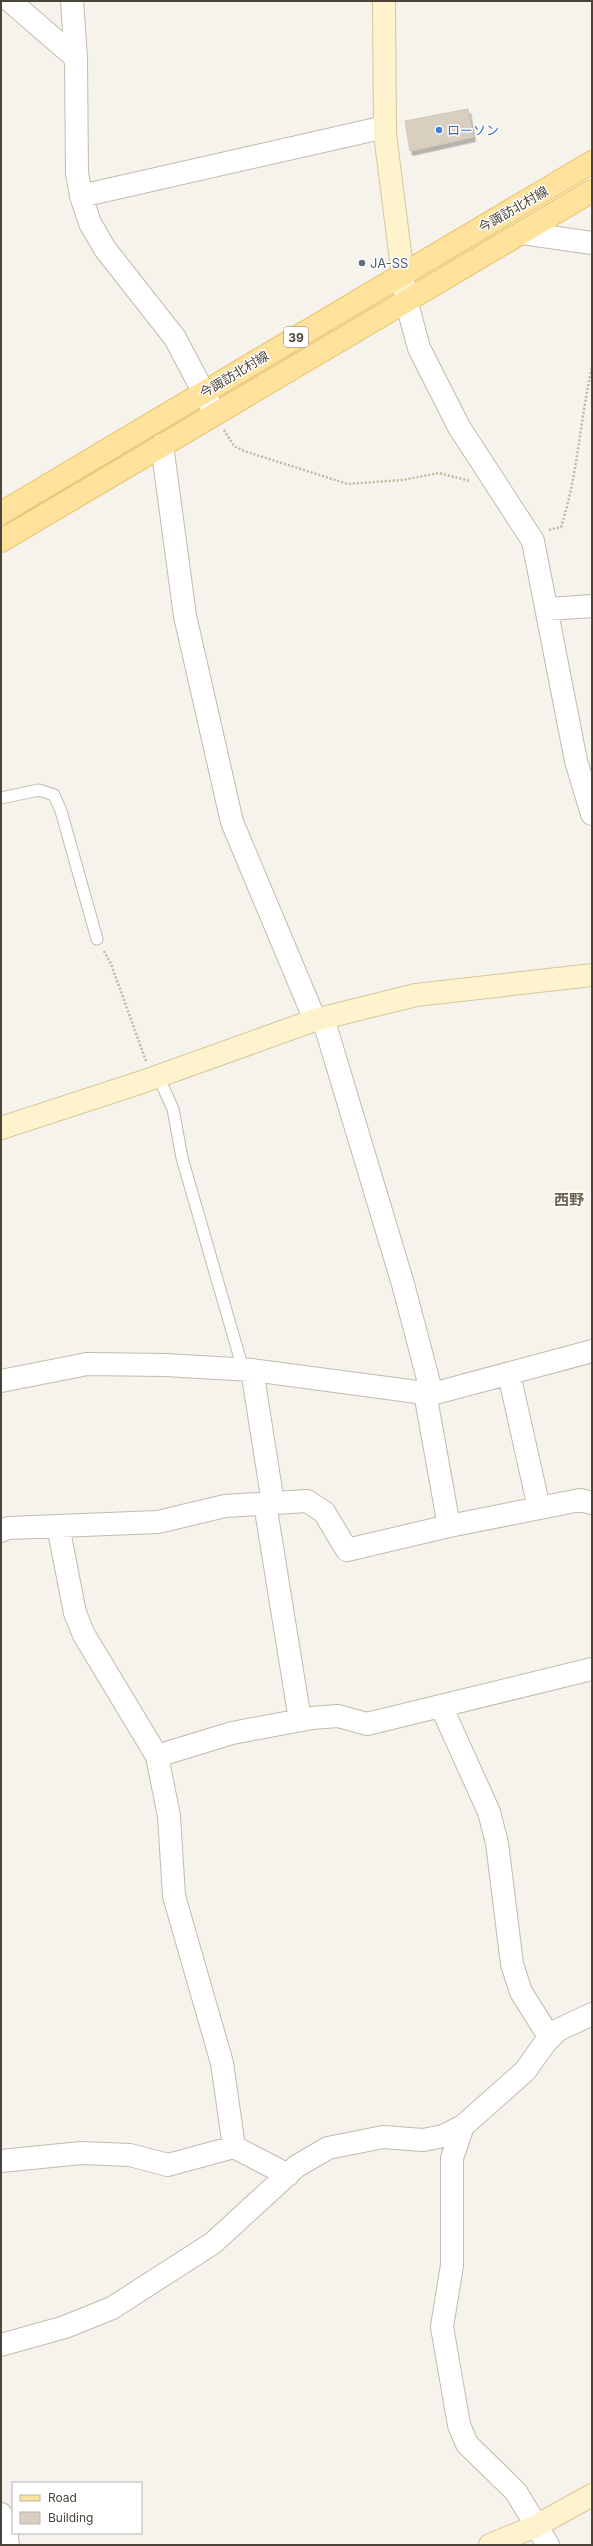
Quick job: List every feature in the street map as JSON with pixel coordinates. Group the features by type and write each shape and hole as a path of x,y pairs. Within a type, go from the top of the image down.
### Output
{"main road":[{"name":"今諏訪北村線","path":"2,511 592,162"},
{"name":"今諏訪北村線","path":"1,541 592,191"}],"street":[{"path":"10,1 76,58"},
{"path":"72,1 76,58 77,173 81,196 90,224 105,249 175,338 215,414"},
{"path":"384,1 385,127 406,300 419,348 460,427 501,488 530,536 548,609 565,709 576,761 592,814"},
{"path":"81,196 385,127"},
{"path":"522,233 592,243"},
{"path":"162,445 185,616 232,822 319,1019 403,1284 428,1394 449,1526"},
{"path":"548,609 592,606"},
{"path":"1,1128 155,1077 319,1019 416,995 592,975"},
{"path":"1,1381 87,1364 247,1370 428,1394 509,1374 591,1357"},
{"path":"247,1370 269,1503 300,1720"},
{"path":"509,1374 538,1508"},
{"path":"1,1531 8,1528 158,1522 225,1506 307,1501 324,1512 347,1550 449,1526 538,1508 580,1500 592,1503"},
{"path":"58,1526 76,1613 84,1635 157,1756 169,1816 174,1896 222,2063 234,2147"},
{"path":"157,1756 232,1733 300,1720 338,1716 367,1724 592,1669"},
{"path":"440,1706 489,1812 496,1843 512,1964 521,1992 550,2038"},
{"path":"1,2345 65,2327 112,2308 213,2244 297,2166 328,2148 383,2137 423,2140 443,2136 463,2126 525,2071 550,2038 558,2030 592,2014"},
{"path":"463,2126 452,2158 452,2265 442,2327 459,2425 467,2444 516,2492 548,2545"},
{"path":"1,2161 81,2153 130,2155 168,2165 234,2147 288,2175"},
{"path":"490,2545 536,2526 592,2494"},
{"path":"1,2514 5,2523 8,2545"}],"lane":[{"path":"1,798 40,790 54,795 61,811 97,939"},
{"path":"155,1077 173,1109 182,1158 247,1370"}],"path":[{"path":"530,536 561,526 569,503 583,406 592,367"},
{"path":"215,414 234,446 335,481 348,484 439,473 501,488"},
{"path":"97,939 110,964 155,1077"}],"building":[{"path":"468,109 473,137 410,151 405,121"}],"place":[{"name":"ローソン","path":"439,130"},
{"name":"JA-SS","path":"362,263"}],"district":[{"name":"西野","path":"569,1199"}]}
